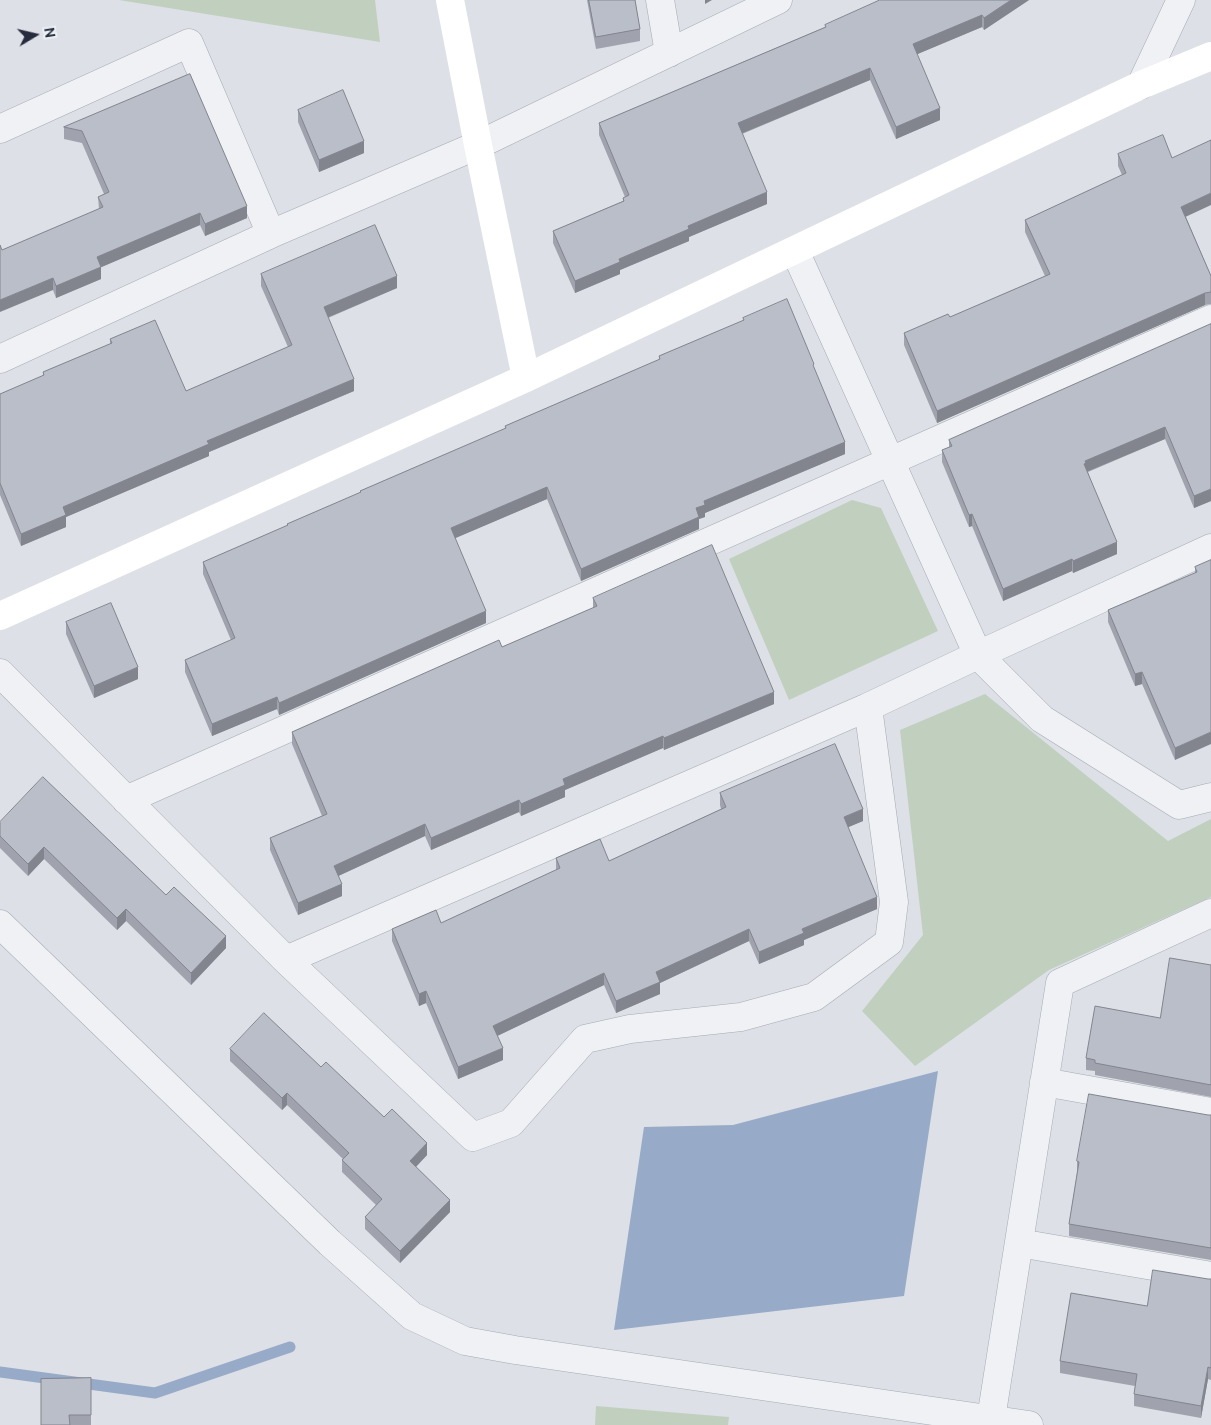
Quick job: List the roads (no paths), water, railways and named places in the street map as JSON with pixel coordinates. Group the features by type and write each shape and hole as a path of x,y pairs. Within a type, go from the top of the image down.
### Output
{"street":[{"path":"450,0 526,378"},
{"path":"660,0 669,53"},
{"path":"0,359 271,234 478,145 778,0"},
{"path":"1141,85 1181,0"},
{"path":"0,129 189,43 271,234"},
{"path":"0,616 526,378 1141,85 1211,56"},
{"path":"795,251 978,655 1042,719 1179,805 1211,797"},
{"path":"126,800 1211,319"},
{"path":"286,960 868,707 1211,548"},
{"path":"0,673 286,960 474,1137 511,1123 586,1039 630,1029 741,1017 814,997 888,942 894,902 868,707"},
{"path":"991,1422 1060,983 1208,919"},
{"path":"0,924 330,1243 412,1316 465,1341 515,1350 991,1422 1029,1425"},
{"path":"1044,1082 1211,1112"},
{"path":"1019,1244 1211,1276"}],"water":[{"path":"938,1071 904,1296 614,1330 644,1127 733,1125"}],"waterway":[{"path":"0,1372 155,1393 290,1347"}]}
